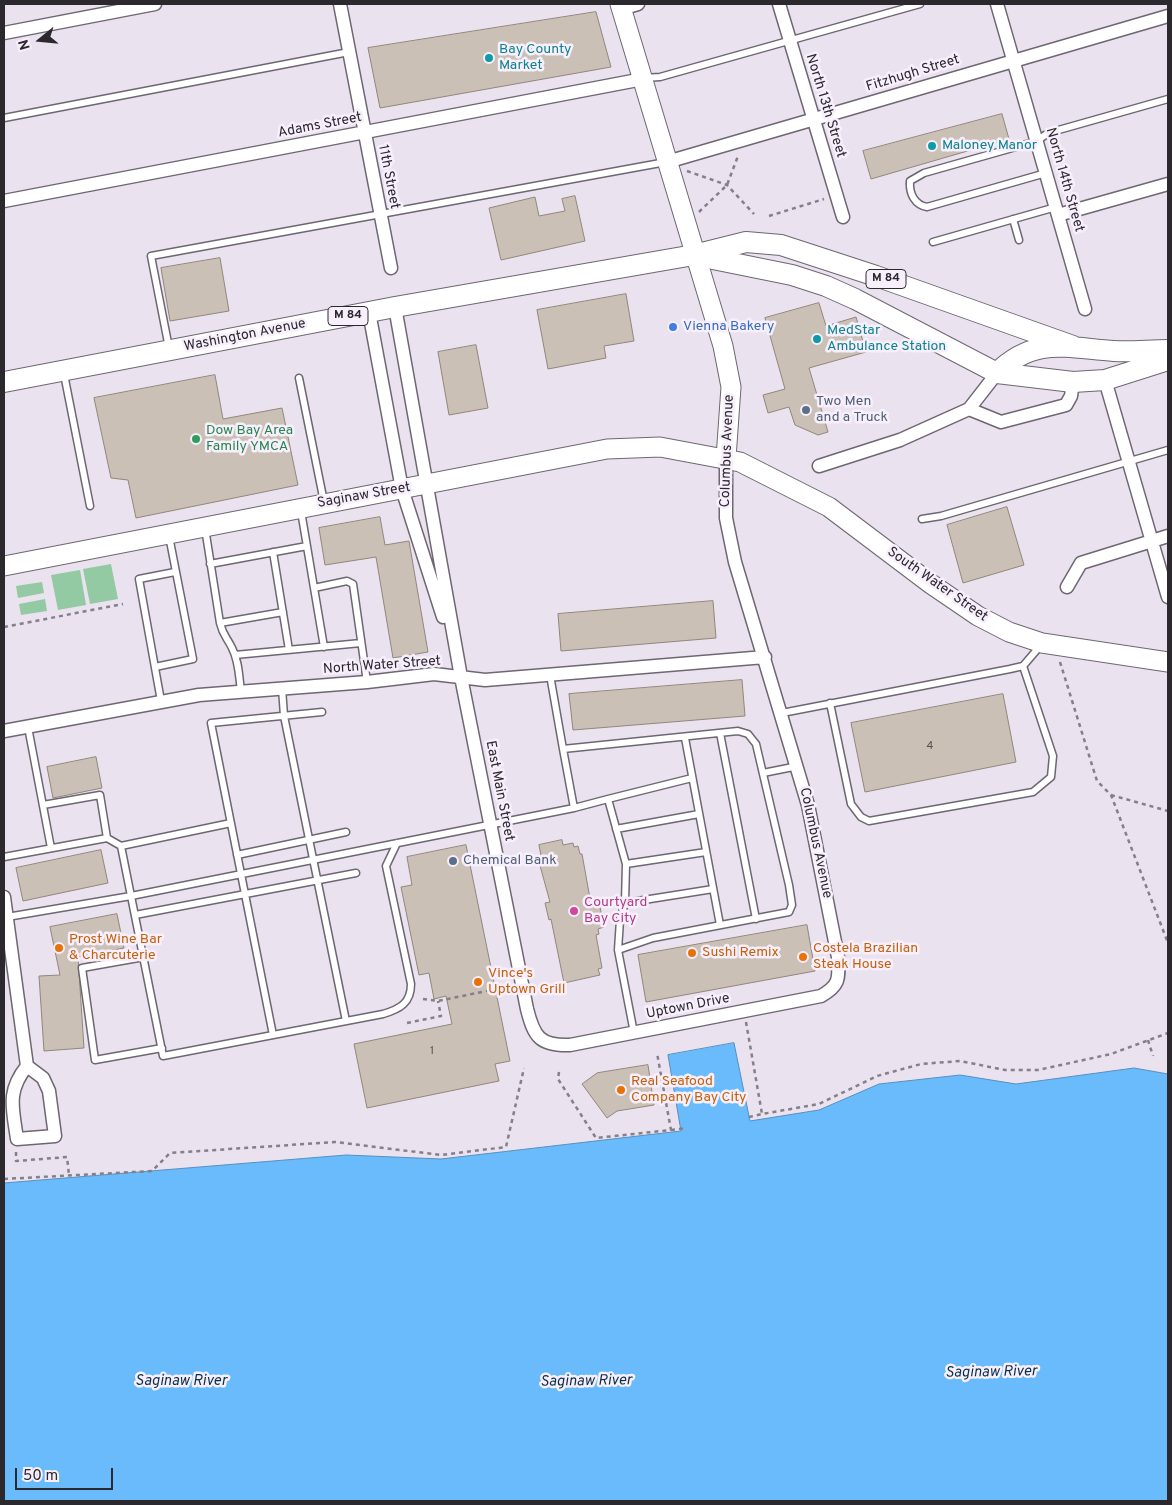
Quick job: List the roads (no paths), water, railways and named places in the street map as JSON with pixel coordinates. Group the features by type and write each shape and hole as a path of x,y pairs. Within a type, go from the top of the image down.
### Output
{"main road":[{"name":"M 84","path":"694,255 746,242 781,245 893,282 1073,346 1114,351 1168,350"},
{"name":"Washington Avenue","path":"4,382 395,307 694,255"},
{"name":"M 84","path":"694,255 792,275 826,286 855,299 997,373 1073,382 1105,380 1168,360"},
{"path":"997,373 1010,360 1026,352 1041,348 1073,346"}],"street":[{"path":"4,33 155,4"},
{"name":"11th Street","path":"340,4 391,268"},
{"name":"North 13th Street","path":"779,4 843,216"},
{"name":"North 14th Street","path":"997,4 1085,309"},
{"name":"Columbus Avenue","path":"627,5 643,78 694,255 723,346 731,387 726,458 726,518 735,562 782,712 808,804 838,957 839,977 834,988"},
{"name":"Fitzhugh Street","path":"668,162 1168,16"},
{"name":"Adams Street","path":"4,202 643,78"},
{"path":"1057,211 1168,184"},
{"path":"395,307 428,485"},
{"name":"East Main Street","path":"368,312 402,490 457,658"},
{"path":"819,466 900,440 970,409 997,373"},
{"path":"1105,380 1168,597"},
{"path":"970,409 1001,422 1020,418 1066,405 1073,382"},
{"name":"Saginaw Street","path":"4,566 607,450 660,447 726,458"},
{"name":"South Water Street","path":"726,458 756,469 829,507 931,584 978,616 1008,632 1042,643 1168,662"},
{"name":"East Main Street","path":"428,485 460,677 532,1027 545,1042"},
{"path":"1067,587 1081,563 1168,536"},
{"name":"North Water Street","path":"4,732 199,694 367,682 434,674 485,680 765,657"},
{"path":"4,897 27,1066 43,1078 49,1091 55,1136 17,1139 12,1097 16,1080 27,1066"},
{"name":"Uptown Drive","path":"545,1042 556,1045 570,1045 821,996 834,988"}],"lane":[{"path":"643,78 660,77 920,4"},
{"path":"4,118 349,52"},
{"path":"1046,173 927,207 916,202 910,188 910,181 924,173 1037,141 1048,133 1168,99"},
{"path":"170,350 151,256 668,162"},
{"path":"933,242 1013,220 1057,211"},
{"path":"1013,220 1019,240"},
{"path":"63,371 90,506"},
{"path":"299,378 324,503"},
{"path":"922,518 941,516 1168,450"},
{"path":"300,508 324,647"},
{"path":"205,526 220,623 223,636 232,647 235,655 241,691"},
{"path":"155,667 192,659 168,534"},
{"path":"210,564 306,546"},
{"path":"273,552 289,650"},
{"path":"161,701 139,579 175,572"},
{"path":"314,588 347,581 353,584 367,682"},
{"path":"220,623 283,612"},
{"path":"235,655 362,643"},
{"path":"782,712 1023,666 1042,643"},
{"path":"830,703 851,804 861,817 869,821 1033,792 1051,777 1053,756 1023,666"},
{"path":"550,675 574,808"},
{"path":"282,688 284,716 346,1021"},
{"path":"273,1035 212,723 322,712"},
{"path":"28,727 51,848"},
{"path":"563,749 685,738 738,731 748,734 756,744 792,905 790,912 652,938 618,950"},
{"path":"720,733 756,919"},
{"path":"685,738 720,926"},
{"path":"763,774 798,766"},
{"path":"6,917 131,896 574,808 692,778"},
{"path":"43,805 100,795 107,838"},
{"path":"608,799 626,864 625,903 620,920 618,950 634,1032"},
{"path":"616,829 699,814"},
{"path":"4,857 107,838 121,846 231,823"},
{"path":"237,855 346,832"},
{"path":"121,846 163,1056 346,1021 396,1010 405,1004 411,995 411,984 386,866 397,843"},
{"path":"626,864 706,852"},
{"path":"135,915 356,872"},
{"path":"625,903 713,889"},
{"path":"144,957 82,968 94,1060 162,1048"}],"water":[{"name":"Saginaw River","path":"734,1043 750,1121 819,1110 879,1084 960,1075 1016,1084 1134,1068 1168,1074 1168,1501 4,1501 4,1183 346,1155 441,1159 681,1131 668,1055"}],"place":[{"name":"Bay County Market","path":"489,58"},
{"name":"Maloney Manor","path":"932,146"},
{"name":"Vienna Bakery","path":"673,327"},
{"name":"MedStar Ambulance Station","path":"817,339"},
{"name":"Two Men and a Truck","path":"806,410"},
{"name":"Dow Bay Area Family YMCA","path":"196,439"},
{"name":"Chemical Bank","path":"453,861"},
{"name":"Courtyard Bay City","path":"574,911"},
{"name":"Prost Wine Bar & Charcuterie","path":"59,948"},
{"name":"Sushi Remix","path":"692,953"},
{"name":"Costela Brazilian Steak House","path":"803,957"},
{"name":"Vince's Uptown Grill","path":"478,982"},
{"name":"Real Seafood Company Bay City","path":"621,1090"}]}
